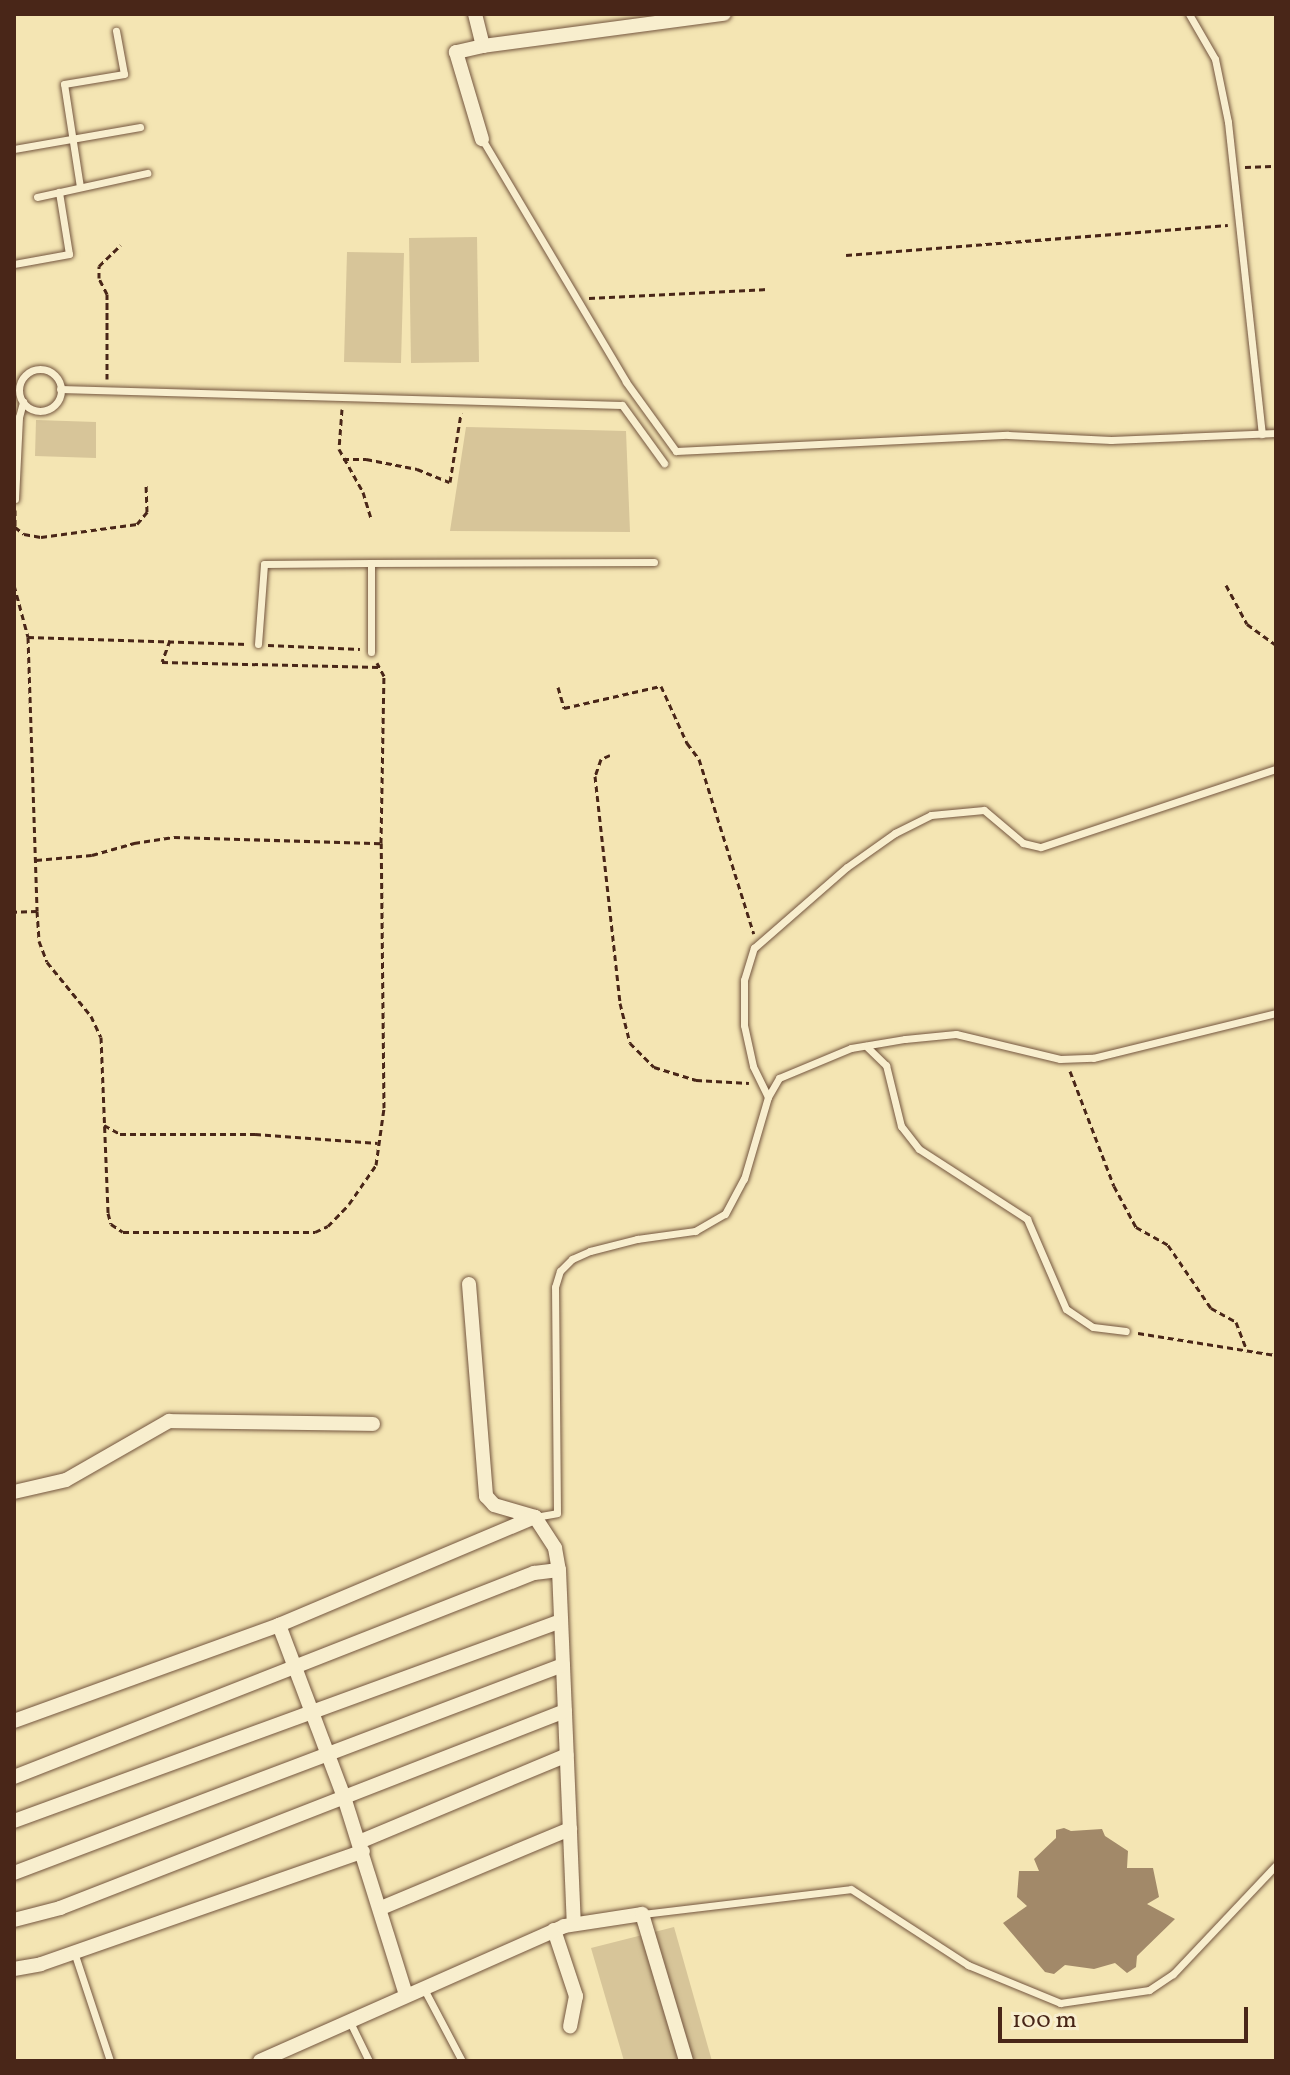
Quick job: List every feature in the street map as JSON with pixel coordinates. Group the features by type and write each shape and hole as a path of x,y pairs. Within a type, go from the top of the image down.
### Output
{"street":[{"path":"475,14 483,46"},
{"path":"482,139 456,52 615,21 724,14"},
{"path":"469,1284 486,1496 494,1505 535,1517 555,1548 559,1570 574,1924"},
{"path":"14,1492 66,1480 169,1421 373,1424"},
{"path":"14,1721 279,1625 535,1517"},
{"path":"14,1777 534,1573 559,1570"},
{"path":"14,1821 561,1621"},
{"path":"279,1625 344,1797 406,1995"},
{"path":"14,1873 563,1665"},
{"path":"14,1920 60,1908 565,1711"},
{"path":"14,1969 74,1952 361,1847 567,1755"},
{"path":"381,1908 570,1829"},
{"path":"260,2061 554,1930 642,1914 686,2061"},
{"path":"554,1930 576,1996 570,2026"}],"lane":[{"path":"1189,14 1215,59 1233,167 1262,434"},
{"path":"80,187 64,84 124,74 116,31"},
{"path":"14,149 140,127"},
{"path":"482,139 626,382 676,451 1008,435 1111,440 1276,433"},
{"path":"37,197 147,173"},
{"path":"14,264 69,254 59,192"},
{"path":"15,499 19,417 23,402 18,378 33,370 46,370 56,377 60,389 57,401 47,409 34,410 23,402"},
{"path":"60,389 622,405 664,463"},
{"path":"258,644 264,564 654,562"},
{"path":"371,563 371,652"},
{"path":"768,1097 760,1084 744,1025 744,980 754,948 847,867 895,833 931,815 984,810 1023,843 1041,847 1276,769"},
{"path":"535,1517 557,1513 555,1287 560,1271 572,1259 590,1251 637,1239 695,1231 725,1214 744,1179 768,1097 779,1078 866,1046 956,1034 1060,1059 1093,1058 1276,1013"},
{"path":"866,1046 886,1065 901,1126 919,1149 1027,1219 1066,1309 1093,1327 1126,1331"},
{"path":"642,1914 851,1889 968,1965 1060,2003 1149,1990 1173,1974 1276,1865"},
{"path":"74,1952 110,2061"},
{"path":"423,1987 462,2061"},
{"path":"349,2019 369,2061"}],"path":[{"path":"1233,167 1276,166"},
{"path":"846,255 1239,224"},
{"path":"107,391 107,294 99,278 99,266 121,245"},
{"path":"577,299 769,289"},
{"path":"343,397 339,449 363,492 371,518"},
{"path":"343,459 366,459 417,469 450,482 463,401"},
{"path":"15,499 15,527 24,534 41,537 137,524 147,512 146,484"},
{"path":"14,585 28,637 39,941 47,962 91,1016 101,1037 108,1213 111,1224 123,1232 315,1232 328,1226 349,1204 376,1165 384,1108 381,843 384,676 371,652 354,648 28,637"},
{"path":"1226,585 1247,624 1276,645"},
{"path":"170,640 162,662 379,667"},
{"path":"558,687 564,708 661,686 699,759 758,944 754,948"},
{"path":"610,755 601,759 595,776 620,1003 630,1043 654,1067 682,1076 696,1080 760,1084"},
{"path":"36,860 92,855 134,843 174,837 381,843"},
{"path":"14,912 37,911"},
{"path":"1060,1059 1076,1078 1114,1186 1136,1227 1168,1245 1211,1308 1236,1322 1247,1350"},
{"path":"104,1125 120,1134 255,1134 379,1143"},
{"path":"1126,1331 1276,1355"}],"shaded area":[{"path":"477,237 479,362 411,363 409,238"},
{"path":"347,252 404,253 401,363 344,362"},
{"path":"36,420 96,422 96,458 35,456"},
{"path":"466,427 626,431 630,532 450,531"},
{"path":"674,1927 712,2061 624,2061 591,1948"}],"building":[{"path":"1064,1828 1071,1831 1102,1829 1105,1836 1128,1851 1127,1868 1153,1868 1159,1897 1147,1904 1175,1919 1137,1956 1136,1967 1127,1973 1115,1963 1094,1969 1065,1965 1054,1974 1045,1972 1003,1923 1027,1906 1017,1897 1019,1871 1039,1871 1034,1859 1056,1838 1056,1830"}]}
